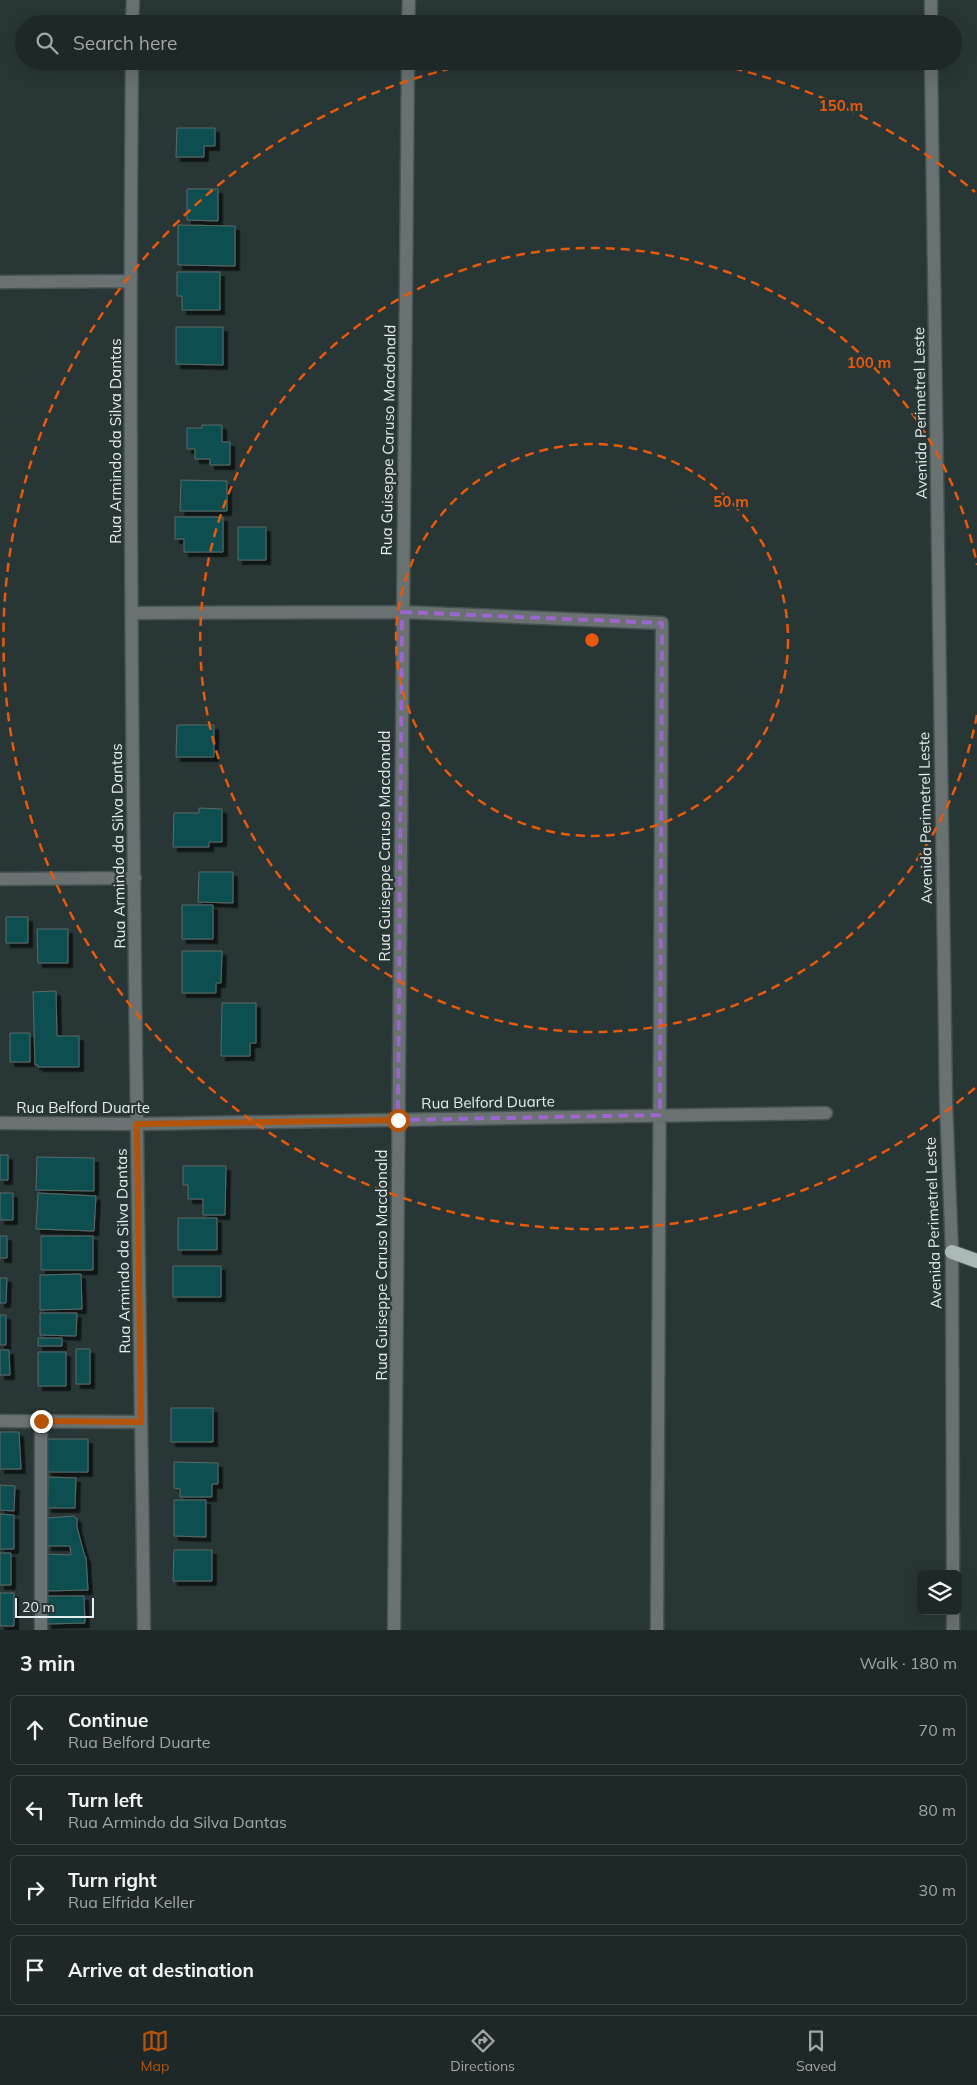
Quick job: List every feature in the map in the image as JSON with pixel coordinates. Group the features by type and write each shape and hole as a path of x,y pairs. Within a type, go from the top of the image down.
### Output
{"highway":[{"path":"952,1252 977,1261"}],"street":[{"path":"132,0 132,15"},
{"path":"408,15 409,0"},
{"path":"930,0 931,15"},
{"name":"Rua Armindo da Silva Dantas","path":"132,70 130,281 137,1124 144,1630"},
{"name":"Rua Guiseppe Caruso Macdonald","path":"394,1630 408,70"},
{"name":"Avenida Perimetrel Leste","path":"931,70 945,1092 952,1252 953,1570"},
{"path":"0,282 130,281"},
{"path":"133,613 402,612 662,623 657,1630"},
{"path":"0,879 135,878"},
{"name":"Rua Belford Duarte","path":"0,1123 137,1124 826,1113"},
{"path":"0,1421 141,1422"},
{"path":"41,1421 41,1630"},
{"path":"953,1615 953,1630"}],"highlighted area":[{"path":"402,612 662,623 660,1115 398,1120"}],"building":[{"path":"177,128 215,128 215,146 204,146 204,157 176,157"},
{"path":"187,189 218,189 218,221 187,220"},
{"path":"178,225 235,226 235,266 178,265"},
{"path":"177,272 220,272 220,310 182,310 182,296 177,296"},
{"path":"176,327 223,327 223,365 176,364"},
{"path":"202,425 222,425 222,442 230,442 230,465 210,465 210,459 195,459 195,449 187,449 187,428 202,428"},
{"path":"181,480 227,481 227,511 180,511"},
{"path":"175,517 223,517 223,552 184,552 184,539 175,539"},
{"path":"238,527 266,527 266,560 238,560"},
{"path":"177,725 214,725 214,757 176,757"},
{"path":"199,808 222,809 222,842 209,842 209,847 173,847 174,813 199,813"},
{"path":"199,872 233,872 233,903 198,902"},
{"path":"182,905 213,905 213,939 182,939"},
{"path":"6,917 28,917 28,943 6,943"},
{"path":"37,929 68,929 68,963 38,963"},
{"path":"182,951 222,951 221,983 216,983 216,993 182,993"},
{"path":"56,991 57,1036 79,1036 79,1067 38,1067 38,1065 35,1065 33,992"},
{"path":"222,1003 256,1003 256,1043 250,1043 250,1056 221,1056"},
{"path":"10,1033 30,1033 30,1062 10,1062"},
{"path":"0,1155 8,1155 8,1180 0,1180"},
{"path":"37,1157 94,1158 94,1191 36,1190"},
{"path":"183,1166 226,1166 225,1215 203,1215 203,1199 188,1199 188,1185 183,1185"},
{"path":"0,1193 13,1193 13,1220 0,1220"},
{"path":"38,1193 96,1196 94,1231 36,1229"},
{"path":"178,1218 217,1218 217,1250 178,1250"},
{"path":"0,1236 7,1236 7,1258 0,1258"},
{"path":"41,1236 93,1236 93,1270 41,1270"},
{"path":"173,1266 221,1266 221,1297 173,1297"},
{"path":"81,1274 82,1309 40,1310 40,1275"},
{"path":"0,1278 7,1278 6,1303 0,1303"},
{"path":"40,1313 77,1313 76,1336 40,1335"},
{"path":"0,1315 6,1315 6,1345 0,1345"},
{"path":"38,1338 62,1338 62,1346 38,1346"},
{"path":"76,1349 90,1349 90,1384 76,1384"},
{"path":"0,1350 9,1350 10,1375 0,1375"},
{"path":"38,1352 66,1352 66,1386 38,1386"},
{"path":"171,1408 213,1408 213,1442 171,1442"},
{"path":"0,1432 19,1432 21,1469 0,1469"},
{"path":"47,1439 88,1439 88,1472 47,1472"},
{"path":"174,1462 218,1463 218,1484 212,1484 212,1497 180,1497 180,1489 174,1488"},
{"path":"48,1477 76,1478 75,1508 47,1508"},
{"path":"0,1485 15,1486 14,1511 0,1510"},
{"path":"174,1500 206,1500 206,1537 174,1536"},
{"path":"0,1514 14,1515 14,1549 0,1549"},
{"path":"74,1516 77,1518 77,1527 86,1557 88,1590 44,1591 45,1554 71,1555 70,1546 47,1546 47,1518"},
{"path":"174,1550 212,1550 212,1581 173,1581"},
{"path":"0,1553 11,1553 11,1585 0,1585"},
{"path":"0,1593 14,1593 14,1626 0,1626"},
{"path":"47,1596 84,1596 85,1623 47,1624"}],"route":[{"path":"41,1421 141,1422 137,1124 398,1120"}]}
